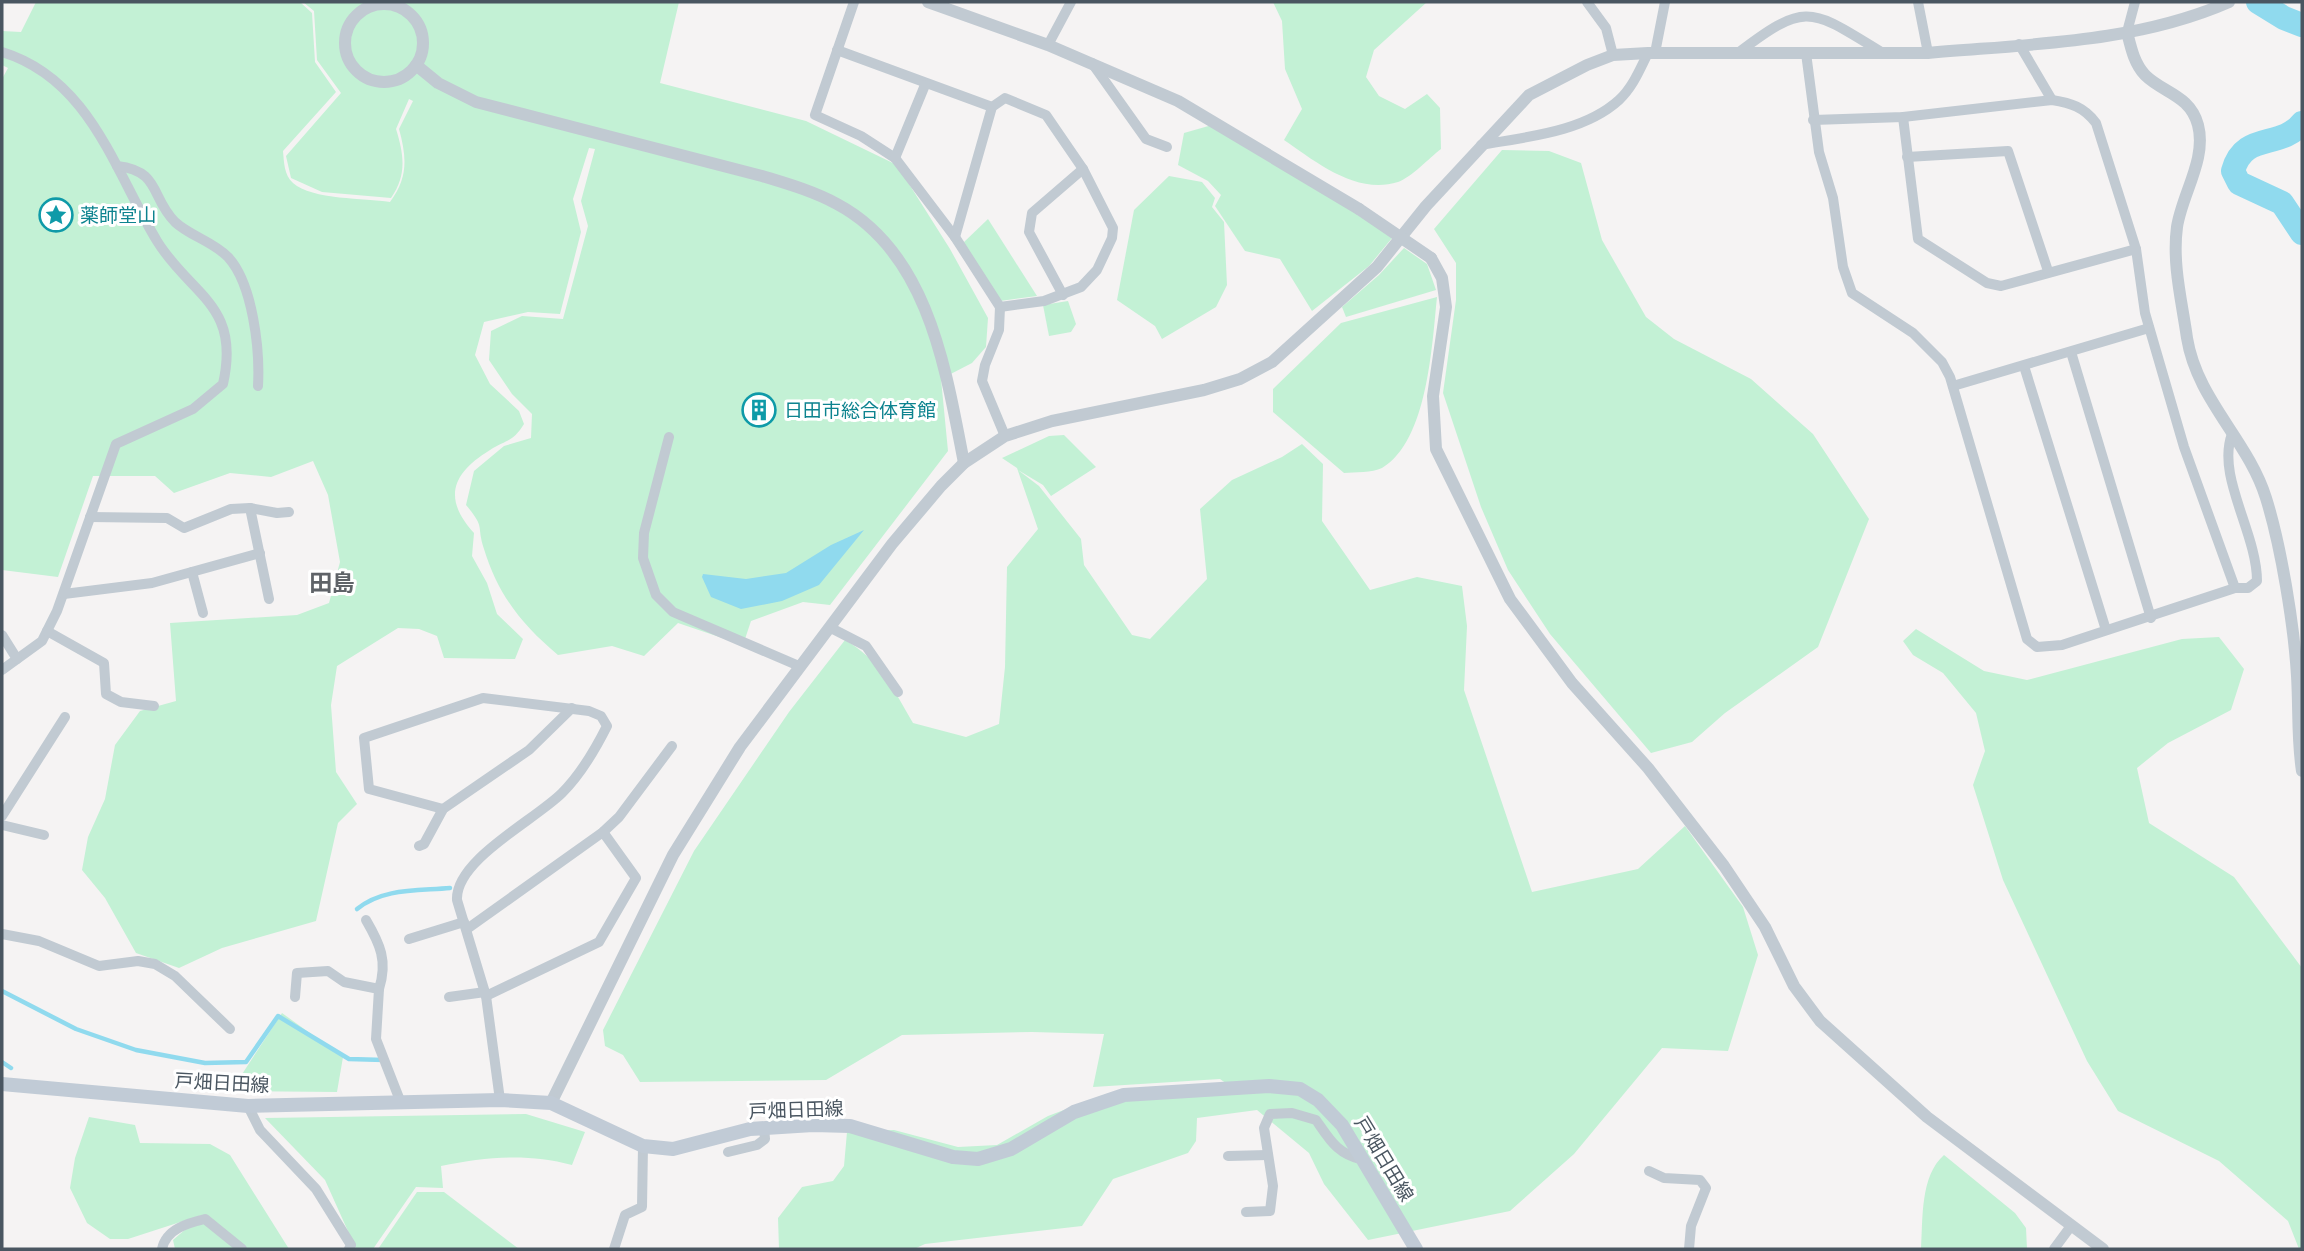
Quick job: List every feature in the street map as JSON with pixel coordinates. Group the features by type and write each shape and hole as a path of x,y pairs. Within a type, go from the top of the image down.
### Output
{"main road":[{"name":"戸畑日田線","path":"2,1084 248,1106 500,1100 551,1103 643,1146 673,1149 764,1128 849,1126 953,1157 978,1158 1011,1149 1074,1112 1124,1095 1269,1086 1300,1090 1318,1100 1342,1125 1416,1249"}],"street":[{"path":"348,2 358,13"},
{"path":"854,2 815,115 861,136 895,158 955,237 1000,306 999,330 985,365 982,381 1005,436"},
{"path":"928,2 1048,45 1178,101 1359,209 1431,258 1442,278 1446,307 1433,396 1436,449 1510,598 1572,683 1648,768 1724,866 1765,928 1794,986 1820,1021 1927,1117 2103,1249"},
{"path":"1048,45 1071,2"},
{"path":"1587,2 1606,29 1613,55"},
{"path":"1481,145 1573,125 1620,99 1652,53 1665,2"},
{"path":"1918,2 1928,53"},
{"path":"2135,2 2127,32 2135,61 2147,77 2187,104 2197,122 2200,138 2198,157 2178,226 2178,274 2196,373 2253,466 2266,498 2294,643 2298,747 2302,771"},
{"path":"551,1103 673,855 740,747 892,544 941,486 964,463 1005,436 1052,421 1204,390 1240,379 1272,362 1377,267 1481,145 1529,95 1557,78 1613,55 1928,53 2127,32 2197,16 2230,2"},
{"path":"387,4 411,15 423,39 416,65 394,80 380,82 356,71 344,47 345,33 358,13 373,5 387,4"},
{"path":"1738,53 1787,14 1804,12 1825,16 1883,53"},
{"path":"2019,44 2052,100"},
{"path":"837,50 925,85 992,107"},
{"path":"2,52 22,58 63,86 95,125 168,258 206,297 223,329 228,362 223,384 193,409 116,444 64,593 42,641 2,670"},
{"path":"1806,54 1813,120 1833,198 1843,267 1852,293 1913,333 1942,362 1953,386 2027,639 2037,647 2050,647 2151,618 2235,588 2248,588 2257,581 2257,564 2228,462 2228,446 2232,434"},
{"path":"1092,63 1146,139 1167,147"},
{"path":"416,65 438,83 476,102 773,179 839,205 863,222 891,249 916,287 947,374 964,463"},
{"path":"895,158 925,85"},
{"path":"955,237 992,107 1005,98 1046,115 1083,169 1104,208 1112,228 1112,238 1097,270 1081,287 1044,301 1000,306"},
{"path":"1813,120 1903,117 2052,100 2072,104 2089,114 2096,123 2136,249 2149,328 2183,447 2235,588"},
{"path":"1903,117 1918,239 1987,283 2001,286 2136,249"},
{"path":"1907,157 2008,151 2048,271"},
{"path":"117,166 135,168 145,175 156,188 172,219 214,245 230,259 246,294 254,330 260,359 258,386"},
{"path":"1063,295 1029,232 1029,221 1032,213 1083,169"},
{"path":"1953,386 2149,328"},
{"path":"2071,352 2151,618"},
{"path":"2024,366 2106,630"},
{"path":"669,437 644,533 643,558 656,595 673,612 799,666"},
{"path":"250,508 269,599"},
{"path":"90,517 167,518 184,528 231,509 289,512"},
{"path":"64,593 152,583 260,553"},
{"path":"192,572 203,613"},
{"path":"831,628 866,646 898,692"},
{"path":"47,631 104,663 106,694 121,702 154,706"},
{"path":"2,635 17,659"},
{"path":"443,809 369,789 364,738 483,698 572,708 601,716 607,726 563,792 475,863 456,889 457,901 485,994 500,1100"},
{"path":"419,846 424,844 443,809 529,750 572,708"},
{"path":"2,816 65,716"},
{"path":"409,940 466,926 603,832 619,817 672,746"},
{"path":"2,825 44,835"},
{"path":"449,997 485,994 599,942 636,878 603,832"},
{"path":"366,920 383,951 376,1040 401,1104"},
{"path":"2,934 39,941 99,966 138,961 155,964 175,976 230,1028"},
{"path":"295,997 298,973 302,970 328,971 344,982 379,989"},
{"path":"248,1106 260,1130 316,1189 351,1245 349,1249"},
{"path":"1246,1212 1270,1211 1273,1186 1264,1128 1270,1114 1292,1113 1316,1120 1335,1148 1348,1156 1363,1160"},
{"path":"728,1152 757,1145 765,1139 764,1128"},
{"path":"614,1249 625,1215 642,1207 643,1146"},
{"path":"1228,1156 1268,1156"},
{"path":"1649,1171 1664,1178 1700,1180 1706,1188 1691,1226 1689,1249"},
{"path":"162,1249 172,1233 186,1224 205,1219 242,1249"},
{"path":"2054,1249 2071,1226"}],"green space":[{"path":"36,2 300,2 312,13 315,62 336,92 283,151 288,176 293,183 313,193 390,202 403,176 404,149 399,129 413,101 409,99 396,129 401,148 402,173 391,198 322,192 291,178 286,156 341,93 317,60 314,11 303,2 679,2 660,83 806,121 897,165 950,249 988,318 986,347 972,363 941,379 948,451 830,605 803,602 751,621 743,645 678,623 644,656 612,646 558,655 522,620 504,595 490,566 478,523 466,505 474,471 504,446 531,438 532,414 512,394 489,360 491,331 522,316 563,319 588,226 581,201 595,149 589,148 573,199 581,232 560,314 528,312 484,322 475,355 490,384 519,411 524,424 513,438 490,450 467,468 456,488 455,498 464,521 474,533 472,556 487,583 497,614 523,639 515,659 444,658 437,636 419,629 398,628 337,666 331,705 336,772 357,804 338,823 316,921 222,948 179,968 136,953 105,898 82,870 88,837 105,799 115,745 140,711 176,701 170,623 297,615 329,603 340,562 328,495 313,461 271,477 230,473 174,493 155,476 93,476 58,577 2,570 2,79 8,68 2,65 2,31 21,32"},
{"path":"1273,2 1427,2 1374,50 1366,77 1379,96 1405,109 1427,94 1440,108 1441,149 1403,180 1382,185 1367,184 1337,174 1284,140 1302,109 1285,69 1282,21"},
{"path":"1212,125 1352,209 1392,238 1369,266 1312,311 1280,259 1245,251 1215,206 1221,195 1208,181 1178,165 1184,133"},
{"path":"1502,150 1549,151 1581,163 1602,240 1646,317 1674,339 1751,379 1813,434 1869,519 1818,647 1725,713 1692,742 1651,753 1550,634 1508,570 1481,507 1443,393 1456,300 1456,263 1434,229"},
{"path":"1169,176 1202,182 1215,198 1212,207 1224,222 1227,285 1216,307 1162,339 1155,326 1117,300 1134,210"},
{"path":"988,219 1037,296 1000,301 963,243"},
{"path":"1404,248 1427,264 1436,290 1346,317 1342,307 1379,275"},
{"path":"1437,297 1430,365 1418,414 1397,455 1382,468 1368,472 1344,473 1273,412 1273,389 1341,323"},
{"path":"1068,301 1076,324 1071,332 1049,336 1043,305"},
{"path":"1064,435 1096,467 1051,496 1043,485 1018,470 1039,486 1081,539 1084,565 1132,635 1150,639 1207,579 1200,509 1232,480 1282,457 1302,444 1323,464 1322,521 1370,590 1417,577 1462,586 1467,626 1464,690 1532,892 1638,869 1685,826 1743,907 1758,955 1728,1051 1662,1048 1574,1154 1510,1211 1368,1240 1324,1184 1309,1153 1257,1110 1197,1118 1196,1141 1188,1153 1113,1179 1082,1226 925,1244 914,1249 779,1249 778,1218 802,1187 833,1181 844,1166 847,1132 894,1130 958,1147 997,1145 1048,1116 1109,1093 1227,1084 1220,1079 1093,1087 1104,1034 1032,1032 902,1035 826,1080 640,1082 623,1055 605,1046 603,1030 694,851 789,712 845,640 876,666 913,723 966,737 999,724 1005,667 1007,567 1038,529 1017,468 1002,458 1049,436"},
{"path":"1916,629 1984,671 2027,680 2182,639 2219,637 2244,669 2231,710 2168,743 2137,768 2149,823 2234,877 2302,968 2302,1249 2299,1249 2288,1221 2219,1161 2118,1111 2087,1061 2003,880 1973,785 1985,751 1976,713 1943,673 1913,655 1903,641"},
{"path":"282,1013 343,1057 337,1092 231,1091"},
{"path":"526,1114 585,1132 572,1165 539,1159 506,1158 441,1166 443,1188 416,1187 373,1249 356,1249 325,1180 265,1118"},
{"path":"89,1117 135,1125 140,1143 210,1144 230,1155 289,1249 175,1249 173,1240 202,1215 128,1239 110,1239 87,1223 70,1188 75,1158"},
{"path":"1944,1155 2015,1213 2026,1228 2027,1249 1921,1249 1927,1186 1936,1164"},
{"path":"417,1192 444,1192 519,1249 378,1249"}],"water":[{"path":"864,530 819,585 782,601 741,609 711,597 702,577 703,574 746,579 786,573 831,545"}],"waterway":[{"path":"2258,2 2284,18 2302,25"},
{"path":"2302,123 2283,136 2245,150 2233,171 2239,183 2282,203 2302,233"},
{"path":"357,909 389,894 450,888"},
{"path":"2,991 76,1029 136,1050 205,1063 246,1062 278,1016 349,1059 384,1060"},
{"path":"2,1062 11,1068"}],"place":[{"name":"薬師堂山","path":"56,215"},
{"name":"日田市総合体育館","path":"759,410"}],"district":[{"name":"田島","path":"332,583"}]}
